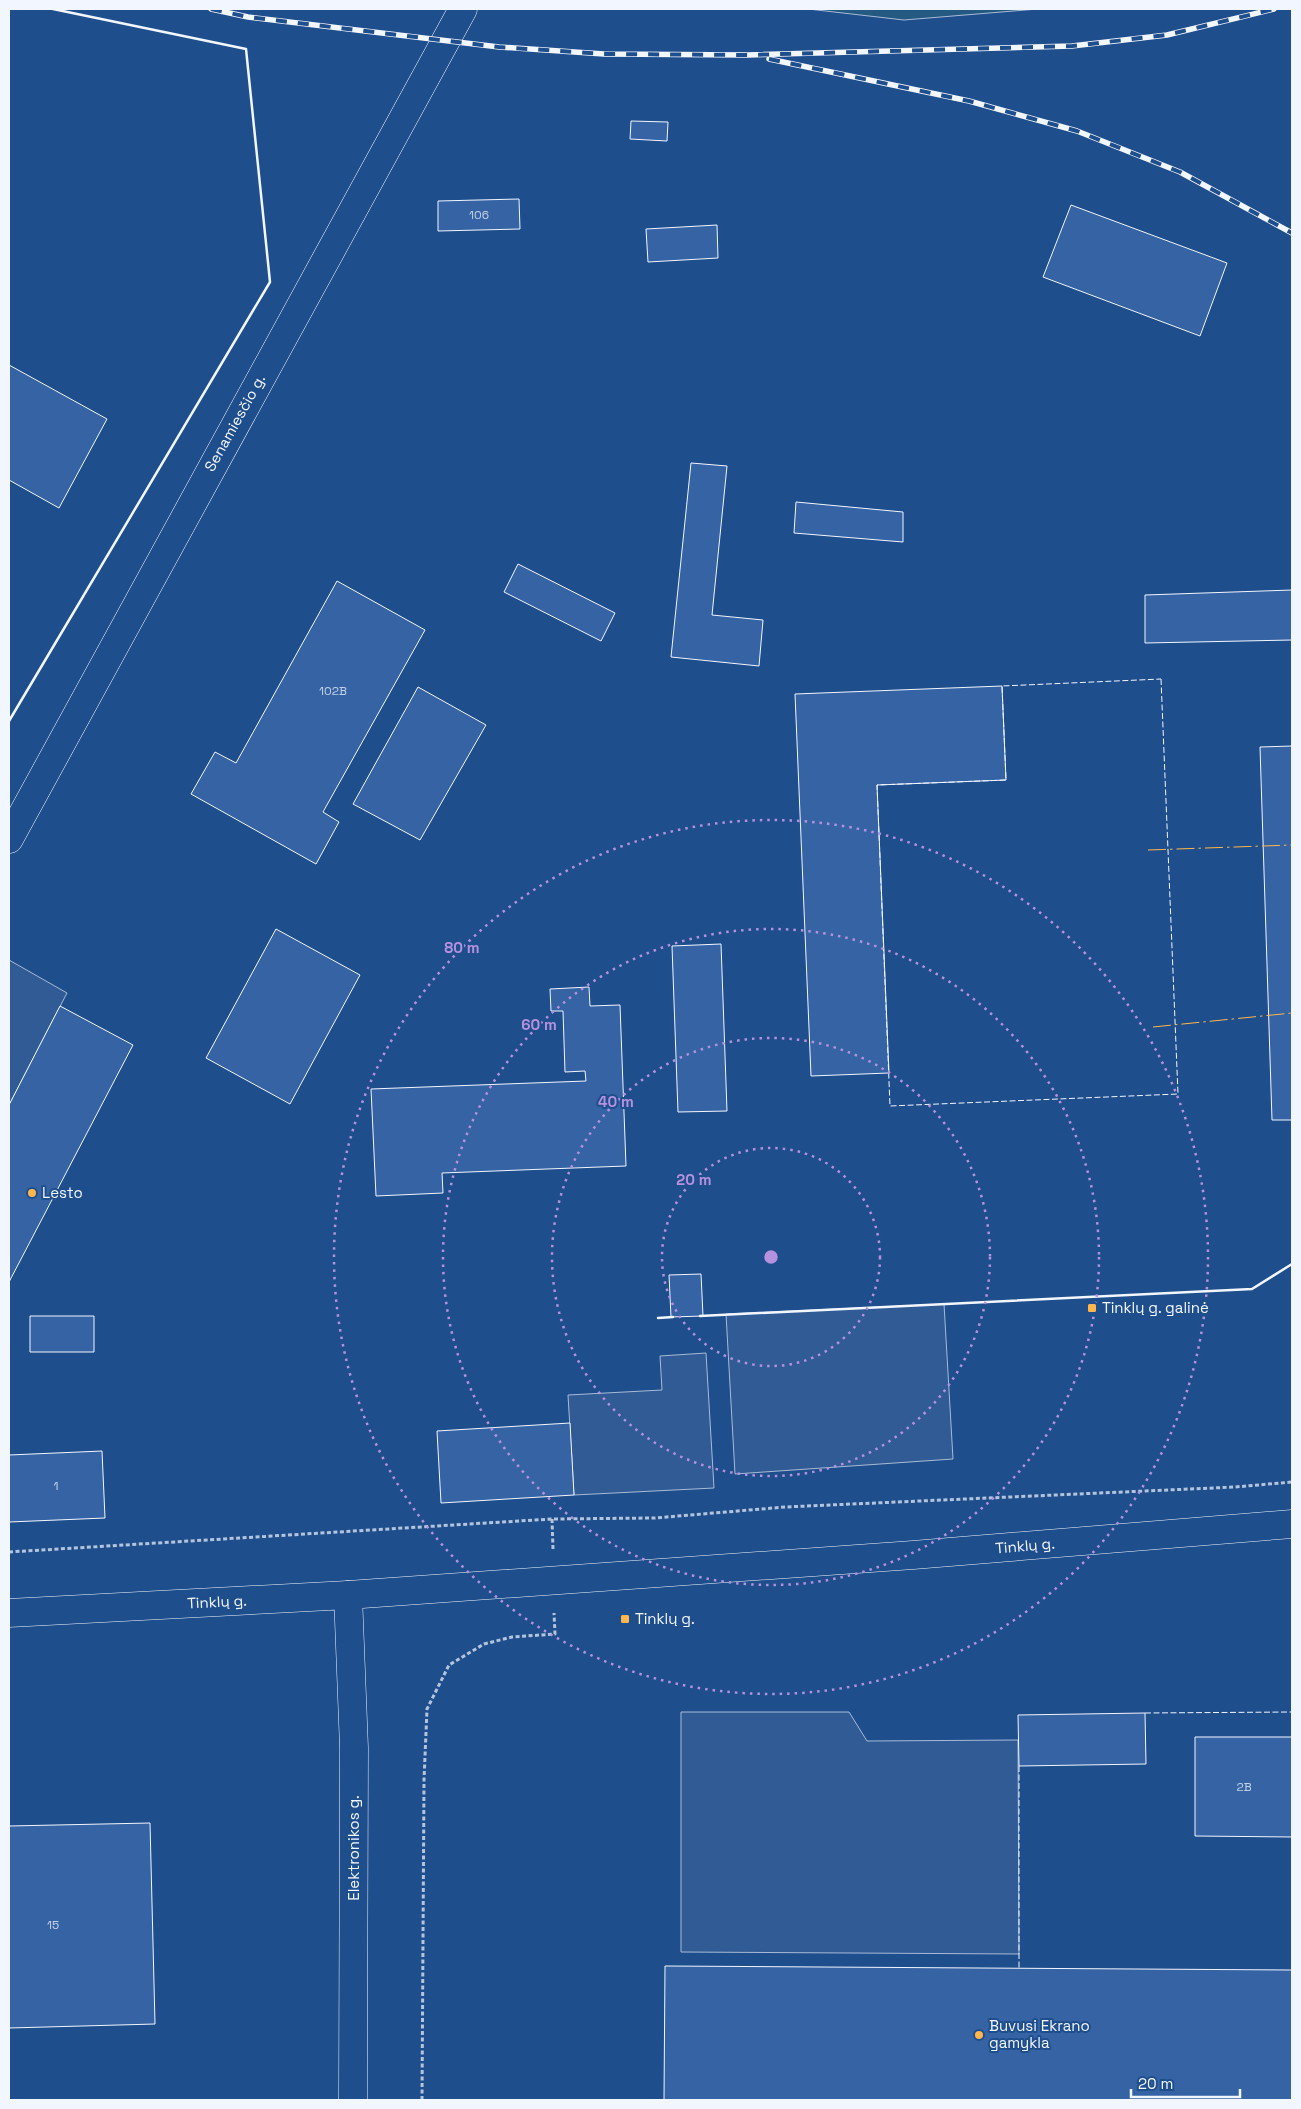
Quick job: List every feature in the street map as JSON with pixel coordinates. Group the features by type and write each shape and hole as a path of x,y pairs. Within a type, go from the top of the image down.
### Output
{"main road":[{"name":"Senamiesčio g.","path":"9,839 463,9"},
{"name":"Tinklų g.","path":"9,1613 348,1596 553,1582 932,1554 1292,1524"},
{"name":"Elektronikos g.","path":"348,1596 354,1748 353,2100"}],"path":[{"path":"9,1552 552,1519 655,1518 785,1507 1235,1487 1292,1482"},
{"path":"422,2100 424,1780 427,1709 449,1665 484,1644 512,1637 555,1634 552,1519"}],"shaded area":[{"path":"808,9 1038,9 904,20"},
{"path":"9,960 67,993 9,1105"},
{"path":"944,1304 953,1459 735,1474 726,1314"},
{"path":"706,1353 714,1488 574,1495 568,1395 662,1390 660,1356"},
{"path":"681,1712 849,1712 867,1741 1018,1740 1019,1954 681,1952"}],"building":[{"path":"631,121 668,122 667,141 630,139"},
{"path":"519,199 520,229 438,231 438,201"},
{"path":"1071,205 1227,263 1200,336 1043,277"},
{"path":"717,225 718,258 648,262 646,229"},
{"path":"9,365 107,419 59,508 9,480"},
{"path":"691,463 727,466 712,615 763,620 759,666 671,657"},
{"path":"796,502 903,512 903,542 794,533"},
{"path":"518,564 615,613 601,641 504,592"},
{"path":"337,581 425,630 323,812 339,822 316,864 191,794 215,752 236,763"},
{"path":"1292,590 1292,640 1145,643 1145,595"},
{"path":"1002,686 1006,780 877,785 889,1073 811,1076 795,694"},
{"path":"418,687 486,725 420,840 353,804"},
{"path":"1292,746 1292,1120 1272,1120 1260,747"},
{"path":"276,929 360,975 290,1104 206,1058"},
{"path":"721,944 727,1111 678,1112 672,946"},
{"path":"589,987 590,1006 620,1005 626,1166 442,1173 443,1193 376,1196 371,1089 586,1081 585,1071 565,1072 563,1011 551,1011 550,989"},
{"name":"Lesto","path":"60,1006 133,1045 9,1282 9,1105"},
{"path":"701,1274 703,1316 671,1317 669,1275"},
{"path":"30,1316 94,1316 94,1352 30,1352"},
{"path":"570,1423 574,1495 441,1503 437,1431"},
{"path":"102,1451 105,1518 9,1522 9,1455"},
{"path":"1145,1713 1146,1764 1019,1766 1018,1715"},
{"path":"1195,1737 1292,1737 1292,1837 1195,1836"},
{"path":"150,1823 155,2024 9,2028 9,1826"},
{"name":"Buvusi Ekrano gamykla","path":"665,1966 1292,1970 1292,2100 664,2100"}],"railway":[{"path":"211,9 248,17 499,47 604,54 748,55 1072,46 1167,35 1274,9"},
{"path":"769,59 969,101 1077,131 1180,172 1292,233"}],"fence":[{"path":"1161,679 1178,1094 890,1106 877,785 1006,780 1002,686 1161,679"},
{"path":"1145,1713 1292,1712"},
{"path":"1019,1766 1019,1968"}],"wall":[{"path":"9,721 270,282 246,49 53,9"},
{"path":"700,1316 1252,1289 1292,1264"},
{"path":"658,1318 673,1317"}],"power":[{"path":"1148,850 1292,845"},
{"path":"1153,1027 1292,1013"}],"place":[{"name":"Lesto","path":"32,1193"},
{"name":"Tinklų g. galinė","path":"1092,1308"},
{"name":"Tinklų g.","path":"625,1619"},
{"name":"Buvusi Ekrano gamykla","path":"979,2035"}]}
